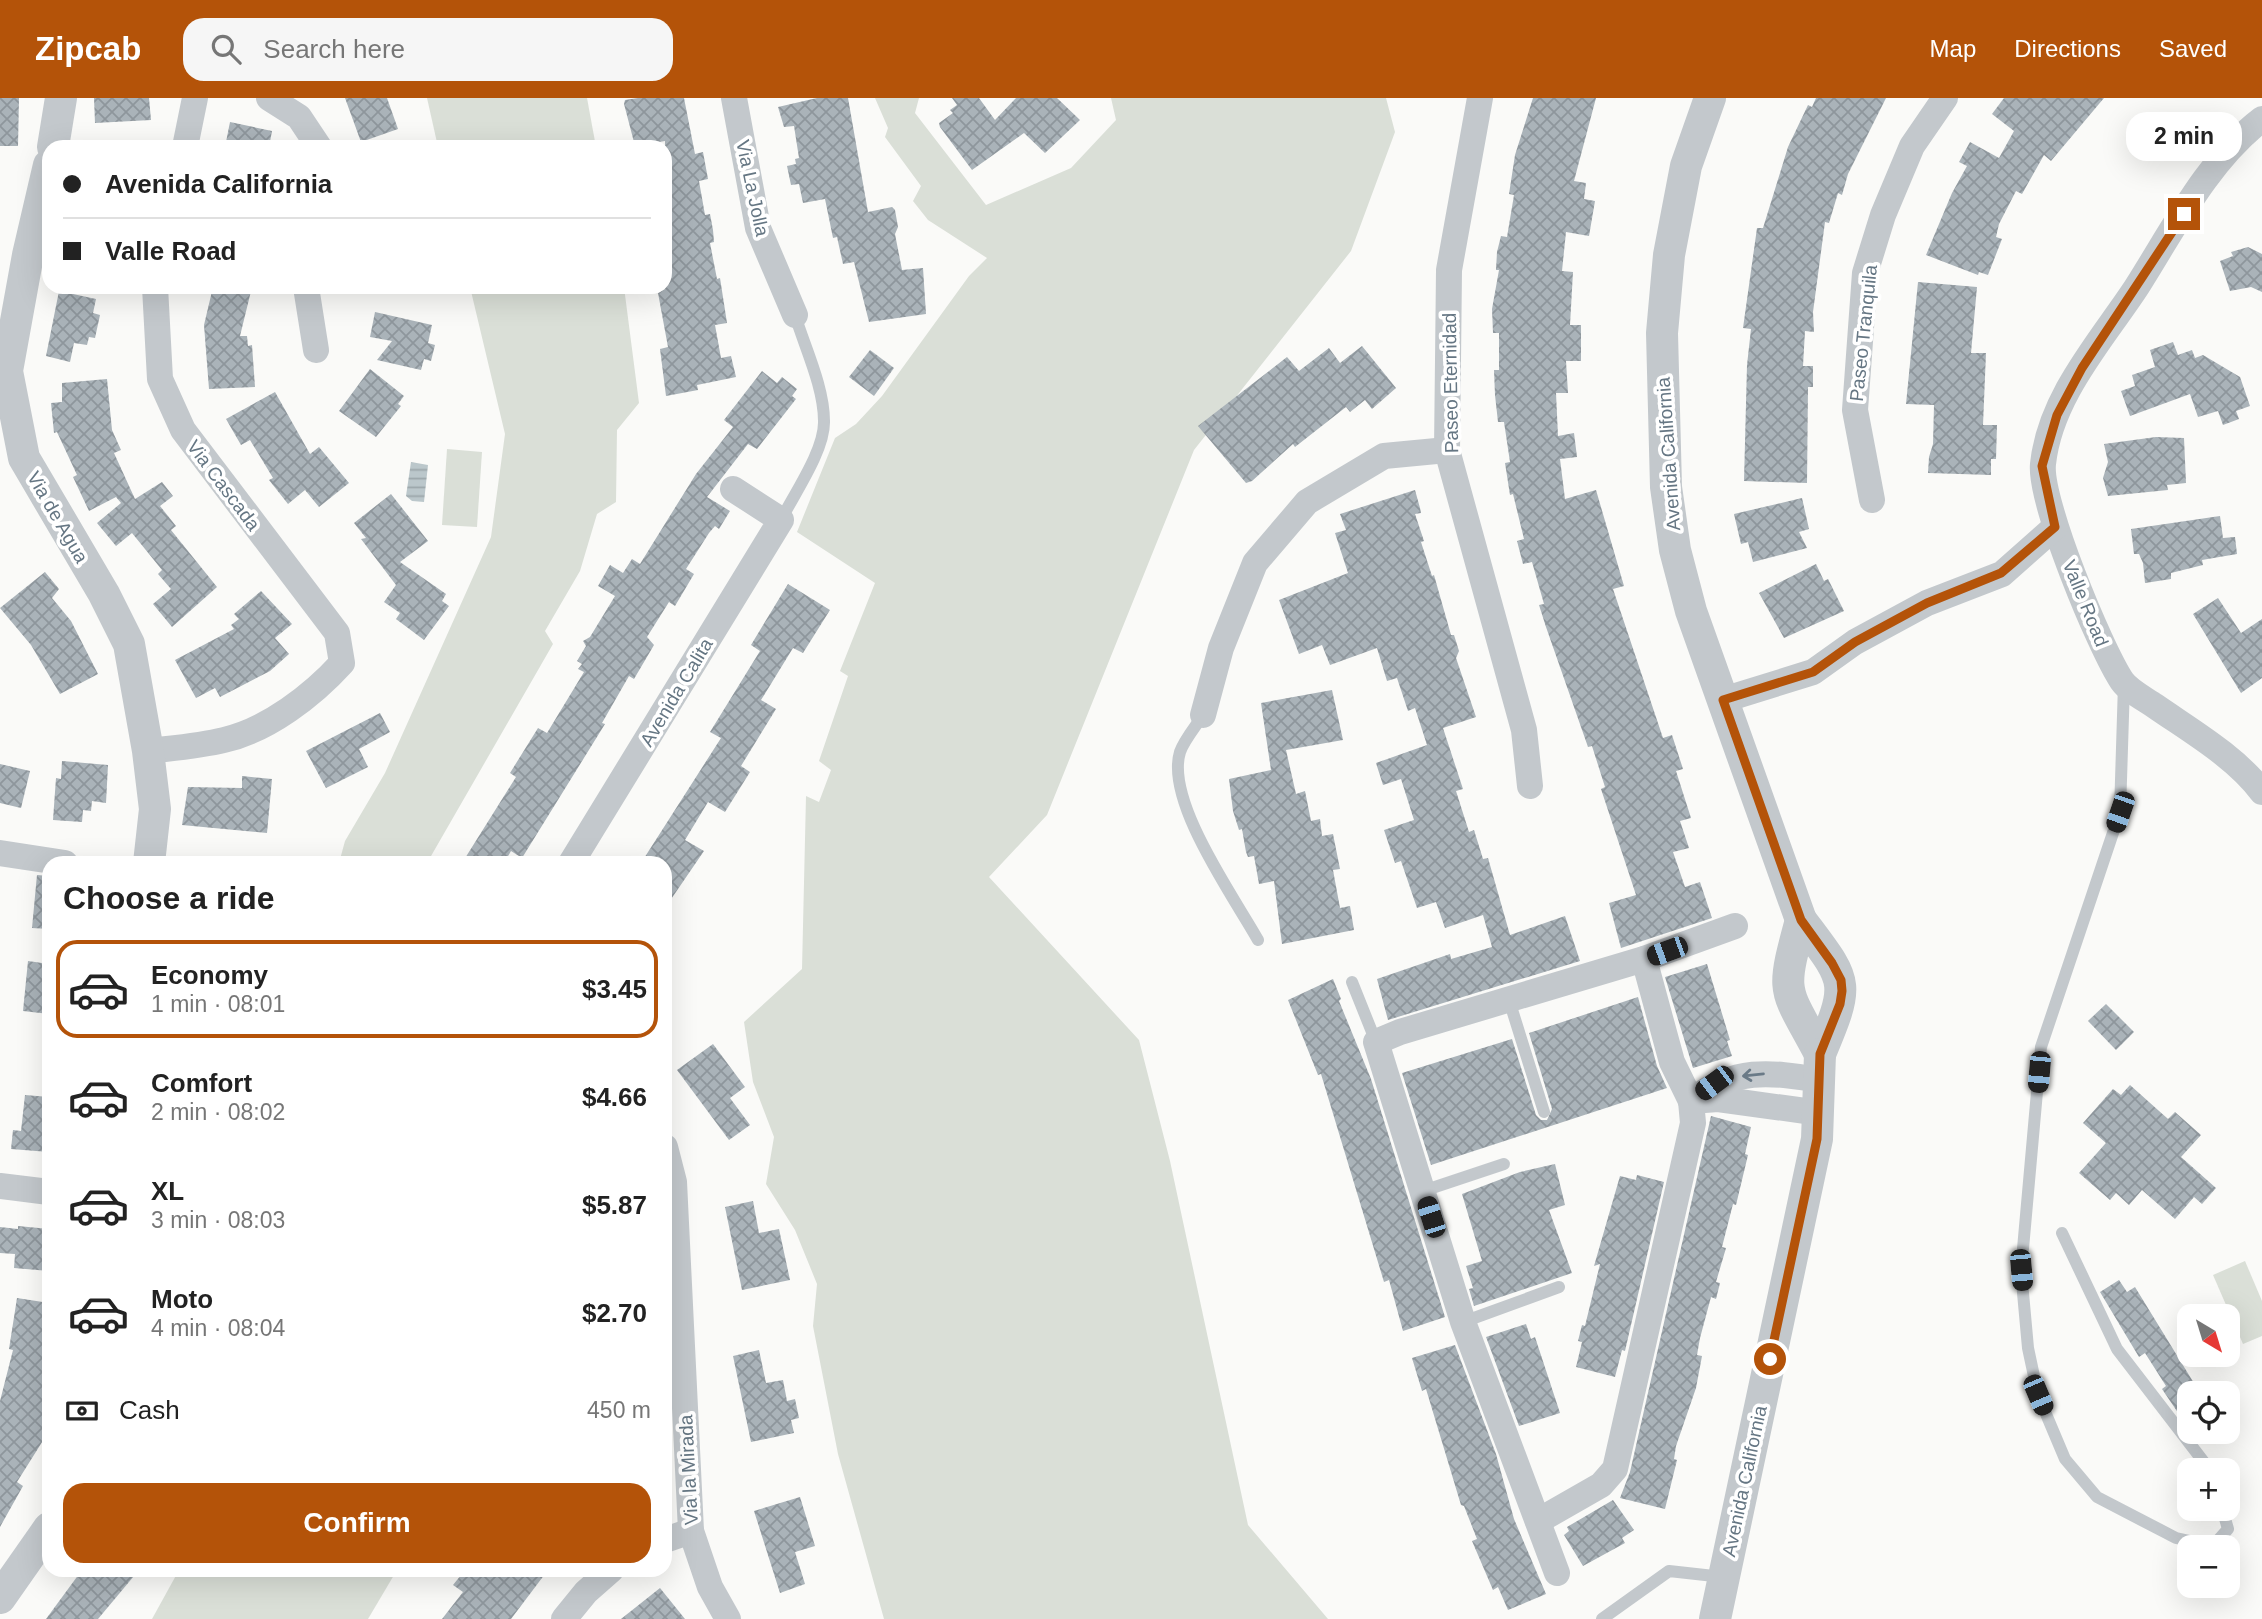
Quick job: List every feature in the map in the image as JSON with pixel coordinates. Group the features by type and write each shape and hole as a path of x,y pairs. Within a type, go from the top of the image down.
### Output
{"street":[{"path":"54,140 61,98"},
{"path":"186,140 195,98"},
{"path":"269,98 299,117 314,140"},
{"name":"Via La Jolla","path":"734,98 758,228 795,315"},
{"name":"Paseo Eternidad","path":"1480,98 1448,270 1447,450 1524,730 1530,786"},
{"name":"Avenida California","path":"1710,98 1686,166 1669,255 1662,333 1662,421 1666,487 1675,550 1691,611 1801,920 1841,980 1840,1004 1820,1067 1820,1113 1716,1619"},
{"name":"Paseo Tranquila","path":"1872,500 1855,410 1865,273 1882,215 1912,146 1945,98"},
{"name":"Valle Road","path":"2262,119 2234,144 2197,194 2068,391 2042,466 2055,527 2105,651 2124,684 2196,735 2255,782 2262,792"},
{"name":"Via de Agua","path":"42,195 7,371 24,458 104,594 129,644 148,751 155,809 150,856"},
{"name":"Via Cascada","path":"148,751 227,740 276,718 329,677 342,663 337,633 183,430 160,379 155,294"},
{"path":"307,294 316,350"},
{"path":"1203,715 1221,648 1255,563 1307,502 1384,456 1447,450"},
{"path":"733,489 781,520"},
{"name":"Avenida Calita","path":"575,856 781,520"},
{"path":"1723,700 1813,672 1855,642 1927,603 2001,573 2055,527"},
{"path":"0,853 42,859"},
{"path":"1691,1101 1714,1083 1738,1077 1820,1067 1788,997 1788,966 1801,920"},
{"path":"1557,1573 1463,1322 1376,1042 1644,959 1735,926"},
{"path":"1538,1521 1601,1485 1615,1469 1693,1122 1691,1101 1672,1062 1644,959"},
{"path":"1691,1101 1718,1099 1820,1113"},
{"name":"Via la Mirada","path":"672,1174 691,1531 710,1587 728,1619"},
{"path":"0,1186 42,1191"},
{"path":"672,1538 691,1531"},
{"path":"0,1598 42,1538"},
{"path":"564,1619 586,1592 603,1577"}],"lane":[{"path":"781,520 812,462 825,424 821,393 795,315"},
{"path":"2124,684 2120,812 2041,1046 2021,1270 2028,1348 2038,1395 2065,1459 2097,1497 2176,1538 2213,1546 2228,1529 2226,1521"},
{"path":"1203,715 1180,751 1177,776 1190,821 1258,940"},
{"path":"1352,982 1376,1042"},
{"path":"1509,1000 1544,1112"},
{"path":"1423,1191 1504,1164"},
{"path":"2062,1233 2117,1349 2201,1458"},
{"path":"1463,1322 1559,1287"},
{"path":"1602,1619 1670,1571 1724,1577"}],"shaded area":[{"path":"427,98 587,98 595,140 436,140"},
{"path":"875,98 919,98 915,113 986,205 1071,168 1116,120 1111,98 1386,98 1395,132 1351,251 1194,450 1047,815 989,877 1139,1040 1170,1161 1248,1525 1328,1619 884,1619 838,1454 813,1326 817,1284 795,1230 766,1184 774,1137 753,1082 744,1022 802,969 806,796 819,802 831,770 819,761 848,676 840,671 875,583 797,532 835,438 856,424 882,396 969,276 987,258 928,220 913,201 921,186 885,137 888,128"},
{"path":"472,294 625,294 639,403 617,430 616,502 597,514 580,571 545,631 553,644 431,856 341,856 345,841 385,773 491,537 505,434"},
{"path":"447,449 482,452 477,527 442,525"},
{"path":"411,462 428,465 424,502 412,501 406,496"},
{"path":"2245,1261 2262,1301 2262,1336 2243,1344 2240,1337 2240,1304 2226,1304 2213,1275"},
{"path":"175,1577 393,1577 368,1619 152,1619"}],"building":[{"path":"0,98 19,98 18,146 0,146"},
{"path":"94,98 149,98 151,120 95,123"},
{"path":"345,98 387,98 398,129 360,140"},
{"path":"684,98 695,154 703,152 708,179 699,181 705,215 710,214 714,242 710,243 717,279 720,278 727,323 715,325 721,358 731,356 736,377 697,385 698,390 666,396 660,349 668,347 658,294 672,294 672,140 633,140 625,100"},
{"path":"817,98 848,98 868,212 892,207 895,210 898,227 895,234 902,270 923,268 926,314 869,322 854,262 843,264 837,237 833,238 825,199 803,203 799,184 791,185 787,166 796,164 795,159 799,158 794,126 784,127 778,107"},
{"path":"952,98 979,98 995,120 1016,98 1057,98 1080,120 1045,153 1024,133 972,170 940,127 939,123 953,113 950,110 957,105"},
{"path":"1533,98 1596,98 1574,181 1586,183 1584,199 1595,201 1589,236 1566,232 1562,271 1573,272 1570,325 1581,325 1581,361 1566,361 1568,393 1556,393 1558,436 1574,433 1577,457 1560,459 1565,499 1596,490 1624,586 1613,589 1663,738 1672,735 1683,769 1676,771 1691,818 1680,821 1689,848 1673,852 1685,887 1700,882 1712,918 1621,948 1609,903 1636,895 1601,789 1605,787 1592,746 1588,747 1539,605 1544,604 1532,562 1523,564 1517,541 1524,539 1513,494 1510,495 1505,463 1510,462 1504,422 1498,422 1495,395 1494,370 1499,370 1499,333 1493,333 1492,309 1499,270 1496,270 1497,252 1501,236 1507,237 1514,195 1509,194 1515,155"},
{"path":"1816,98 1886,98 1848,174 1842,195 1838,193 1829,223 1825,222 1813,312 1814,332 1805,331 1803,366 1813,366 1813,387 1808,387 1807,483 1744,481 1747,365 1751,329 1743,328 1757,228 1763,228 1788,147 1808,105 1812,107"},
{"path":"2004,98 2104,98 2051,161 2044,155 2022,194 2016,191 1999,224 1996,237 2002,239 1988,275 1979,272 1978,275 1926,255 1952,193 1967,166 1959,162 1970,142 1999,158 2014,131 1992,114"},
{"path":"230,122 272,131 270,140 226,140"},
{"path":"2248,247 2262,254 2262,292 2251,287 2230,291 2220,261 2233,256 2231,252"},
{"path":"1918,282 1977,287 1971,353 1986,353 1983,425 1997,425 1996,459 1991,459 1991,475 1928,473 1933,444 1934,405 1906,404"},
{"path":"58,294 96,299 93,313 100,315 95,338 89,337 87,345 74,343 70,362 46,356"},
{"path":"211,294 250,294 240,336 247,336 248,346 252,345 255,387 209,389 204,325"},
{"path":"375,312 432,325 428,343 435,345 431,361 424,359 421,370 377,360 392,341 370,337"},
{"path":"2173,342 2178,355 2192,350 2195,358 2203,355 2240,377 2250,406 2236,411 2239,419 2223,425 2218,411 2198,417 2190,394 2130,416 2121,391 2135,386 2132,375 2155,367 2150,350"},
{"path":"1362,346 1396,388 1372,409 1365,400 1350,412 1346,407 1295,447 1293,444 1252,481 1246,483 1198,426 1287,357 1299,371 1329,348 1340,363"},
{"path":"870,350 894,368 874,396 849,377"},
{"path":"370,369 404,396 398,404 401,406 376,437 339,411"},
{"path":"762,371 777,383 782,377 797,389 792,396 796,399 757,449 748,444 707,497 730,511 719,529 715,526 709,533 686,569 694,574 675,606 669,602 647,637 654,645 634,679 629,676 602,723 605,724 523,856 511,851 508,856 466,856 516,777 510,773 538,728 547,733 584,672 578,669 582,664 577,661 586,646 583,641 590,637 615,596 598,586 610,565 623,573 632,559 640,564 696,474 733,427 724,420"},
{"path":"107,379 112,430 121,450 114,453 135,499 162,482 173,496 160,506 176,526 171,530 217,587 172,627 153,604 171,589 158,574 162,570 132,533 116,546 97,523 121,503 116,497 89,511 73,477 77,475 57,432 54,433 51,403 62,402 62,383"},
{"path":"275,392 310,454 319,447 349,483 319,507 305,490 288,504 269,480 273,478 250,440 241,445 226,419"},
{"path":"2156,437 2184,438 2186,483 2167,485 2168,490 2108,496 2103,478 2108,462 2104,444"},
{"path":"1415,490 1421,513 1415,514 1424,541 1421,542 1432,576 1434,575 1451,635 1454,635 1459,651 1456,658 1476,717 1443,728 1463,789 1456,791 1469,832 1474,830 1483,859 1488,858 1510,935 1565,916 1580,961 1388,1020 1377,979 1450,954 1451,959 1492,947 1483,915 1445,928 1436,902 1417,908 1401,861 1395,863 1384,830 1414,820 1401,779 1383,785 1376,763 1427,745 1415,708 1408,711 1397,678 1387,681 1377,648 1330,665 1322,645 1299,654 1279,600 1348,573 1335,533 1346,530 1340,514"},
{"path":"391,494 428,541 400,562 446,594 442,601 449,606 424,640 396,619 400,613 384,602 396,585 361,539 366,538 354,523"},
{"path":"1802,498 1809,529 1799,532 1807,548 1753,562 1748,542 1741,544 1734,514"},
{"path":"2220,516 2223,538 2235,537 2237,554 2202,560 2203,565 2171,573 2171,579 2145,583 2143,563 2139,554 2134,554 2131,529"},
{"path":"1816,564 1824,581 1828,579 1844,611 1784,638 1759,593"},
{"path":"45,572 59,589 52,598 71,621 98,674 60,694 31,645 0,608"},
{"path":"788,584 830,610 803,653 793,648 761,700 776,709 741,766 750,772 725,812 708,802 685,840 704,851 672,898 672,856 645,856 721,738 710,732 760,651 751,645"},
{"path":"261,591 292,624 275,638 289,654 270,671 220,697 215,688 196,698 175,660 234,629 231,625 239,619 234,614"},
{"path":"2218,598 2241,633 2262,619 2262,678 2241,693 2193,614"},
{"path":"1332,690 1343,740 1286,750 1296,794 1305,791 1311,821 1320,819 1322,836 1333,834 1340,869 1333,870 1340,908 1350,906 1354,930 1282,944 1274,881 1259,884 1254,856 1248,857 1242,829 1239,830 1233,811 1229,779 1271,770 1261,703"},
{"path":"380,713 390,732 359,749 368,767 326,788 306,751"},
{"path":"62,761 108,765 106,803 92,801 91,811 83,810 82,822 53,820 56,778 61,779"},
{"path":"0,764 30,771 21,808 0,803"},
{"path":"242,776 272,779 267,833 182,825 188,787 242,788"},
{"path":"37,875 42,875 42,929 32,928"},
{"path":"28,961 42,963 42,1013 23,1011"},
{"path":"1707,964 1730,1040 1727,1041 1732,1056 1693,1068 1665,977"},
{"path":"1333,979 1341,999 1339,1001 1371,1079 1445,1317 1403,1331 1389,1280 1384,1282 1321,1074 1318,1075 1288,1000"},
{"path":"1638,997 1657,1066 1667,1088 1431,1165 1402,1073 1512,1039 1536,1115 1541,1120 1547,1120 1552,1109 1529,1033"},
{"path":"2106,1004 2134,1032 2116,1050 2088,1021"},
{"path":"713,1044 745,1087 730,1098 750,1125 729,1140 677,1070"},
{"path":"2130,1085 2168,1119 2175,1112 2201,1135 2181,1157 2216,1188 2202,1204 2194,1197 2175,1219 2142,1190 2129,1205 2116,1193 2110,1200 2079,1173 2106,1143 2083,1123 2113,1089 2121,1095"},
{"path":"25,1095 42,1096 42,1151 11,1149 13,1130 21,1131"},
{"path":"1711,1116 1751,1127 1745,1154 1748,1155 1722,1247 1726,1248 1716,1282 1720,1283 1716,1299 1711,1297 1700,1338 1697,1355 1702,1356 1696,1388 1676,1446 1674,1459 1677,1460 1665,1509 1620,1498 1630,1472"},
{"path":"1555,1164 1565,1205 1549,1210 1572,1273 1474,1306 1469,1289 1473,1288 1466,1266 1482,1261 1462,1194 1520,1172"},
{"path":"1637,1175 1664,1182 1625,1351 1622,1350 1615,1377 1576,1367 1582,1342 1578,1341 1582,1325 1585,1326 1600,1264 1594,1266 1620,1176 1636,1180"},
{"path":"753,1201 759,1233 779,1229 790,1280 742,1290 725,1207"},
{"path":"18,1226 42,1228 42,1270 14,1268 15,1254 0,1253 0,1227 18,1229"},
{"path":"2119,1280 2127,1292 2135,1287 2177,1355 2177,1367 2184,1367 2193,1381 2177,1381 2177,1411 2162,1389 2166,1386 2145,1353 2139,1357 2100,1292"},
{"path":"17,1298 42,1302 42,1442 17,1482 23,1486 0,1527 0,1401 13,1350 9,1349"},
{"path":"1526,1324 1531,1339 1535,1337 1560,1413 1519,1426 1486,1337"},
{"path":"1455,1345 1496,1454 1514,1519 1546,1594 1508,1610 1498,1587 1493,1590 1472,1541 1477,1539 1464,1506 1461,1505 1426,1389 1422,1391 1412,1358"},
{"path":"759,1350 766,1383 783,1380 787,1401 795,1399 799,1418 791,1420 794,1433 751,1442 733,1356"},
{"path":"800,1497 815,1546 795,1552 805,1584 780,1593 754,1511"},
{"path":"1613,1500 1634,1530 1622,1538 1625,1543 1583,1566 1564,1535 1569,1531 1567,1527"},
{"path":"77,1577 133,1577 98,1619 46,1619"},
{"path":"459,1577 543,1577 511,1619 442,1619 463,1592 453,1585"},
{"path":"660,1588 685,1619 621,1619"}],"route":[{"path":"1770,1359 1817,1139 1820,1054 1840,1004 1842,991 1841,980 1832,963 1801,920 1723,700 1813,672 1855,642 1927,603 2001,573 2055,527 2042,466 2057,415 2082,368 2184,214"}]}
